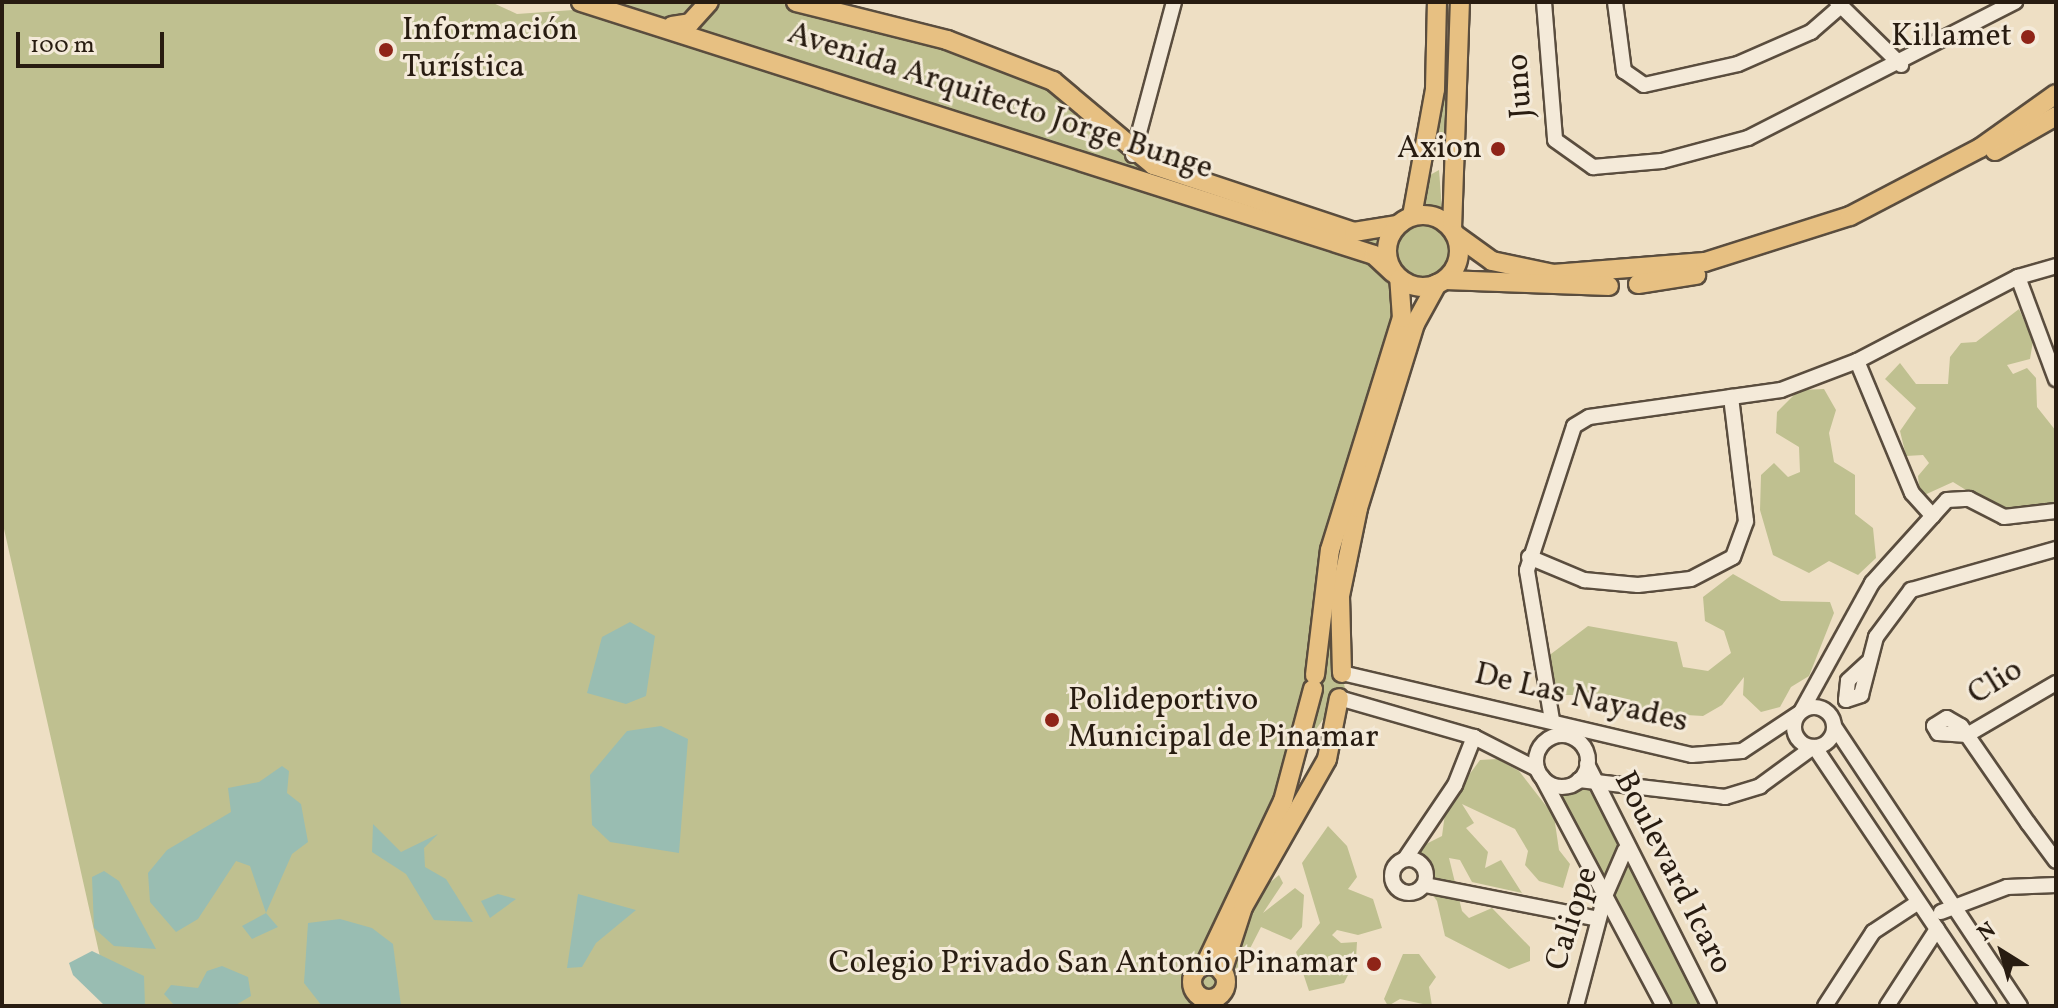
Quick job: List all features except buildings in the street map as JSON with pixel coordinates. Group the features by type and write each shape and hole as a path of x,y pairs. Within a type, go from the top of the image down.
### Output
{"main road":[{"name":"Avenida Arquitecto Jorge Bunge","path":"581,2 672,26 1374,255 1396,276"},
{"path":"672,26 690,23 709,2"},
{"name":"Avenida Arquitecto Jorge Bunge","path":"796,2 947,40 1053,81 1133,155 1354,232 1404,220"},
{"path":"1437,2 1436,60 1424,161 1404,220 1386,253 1396,276 1402,318 1330,550 1314,682 1283,801 1214,968 1224,989 1207,1001 1192,977 1214,968 1243,907 1327,759 1342,673 1340,596 1358,508 1415,324 1458,259 1452,163 1462,61 1460,2"},
{"path":"1436,60 1462,61"},
{"path":"1404,220 1434,216 1492,261 1553,274 1705,262 1850,216 1980,148 2056,94"},
{"path":"1396,276 1417,287 1441,282 1587,287 1708,273 1854,227 2056,116"},
{"path":"1424,161 1452,163"},
{"path":"1314,682 1326,667 1342,673"},
{"path":"1314,682 1324,700 1339,698"}],"street":[{"path":"1133,155 1174,2"},
{"name":"Juno","path":"1544,2 1549,120 1555,140 1572,158 1618,167 1715,149 1901,65"},
{"path":"1615,2 1624,71 1644,85 1738,64 1811,32 1839,4 1901,65 2015,2"},
{"path":"1834,726 1814,748 1760,786 1725,797 1586,780 1560,786 1540,773 1541,745 1552,720 1528,591 1529,557 1574,426 1589,417 1781,390 1857,361 2018,277 2056,266"},
{"path":"2018,277 2056,379"},
{"path":"1857,361 1912,493 1933,516"},
{"path":"1529,557 1584,580 1638,585 1691,579 1733,557 1746,521 1731,397"},
{"name":"De Las Nayades","path":"1342,673 1710,756 1742,751 1800,712 1872,583 1933,516 1954,498 2004,517 2056,511"},
{"path":"1867,663 1885,619 1911,590 2056,549"},
{"name":"Clio","path":"2056,683 1967,735 2056,861"},
{"name":"De Las Nayades","path":"1339,698 1474,737 1540,773"},
{"path":"1989,1006 1814,748 1795,730 1800,712 1819,708 1834,726 1948,908 2020,1006"},
{"path":"1552,720 1571,737 1587,764 1586,780"},
{"path":"1474,737 1455,785 1405,859 1393,871 1396,887 1411,894 1425,885 1598,919"},
{"path":"1541,745 1571,737"},
{"name":"Boulevard Icaro","path":"1540,773 1664,1006"},
{"name":"Boulevard Icaro","path":"1586,780 1709,1006"},
{"name":"Caliope","path":"1576,1006 1605,896 1625,850"},
{"path":"1405,859 1421,863 1425,885"},
{"path":"1887,1006 1934,923 1948,908 2007,887 2056,885"},
{"path":"1825,1006 1873,932 1917,903"}],"green space":[{"path":"2,2 491,2 517,14 573,10 672,26 1374,255 1404,295 1321,594 1345,688 1303,748 1215,1006 111,1006 2,520"},
{"path":"606,2 701,2 670,20"},
{"path":"717,2 779,2 828,21 920,39 1040,84 1066,97 1134,162 1387,232 1382,255 695,27"},
{"path":"1449,66 1447,148 1442,151 1433,145"},
{"path":"1439,170 1442,209 1421,207 1430,175"},
{"path":"1422,220 1434,222 1443,229 1450,238 1450,262 1443,271 1434,278 1422,280 1410,278 1401,271 1394,262 1392,250 1394,238 1401,229 1410,222"},
{"path":"2019,309 2033,341 2030,359 2007,365 2013,374 2027,368 2036,378 2037,407 2056,431 2056,504 2000,511 1953,482 1920,497 1918,476 1929,463 1923,455 1906,456 1900,431 1916,408 1885,379 1900,363 1916,384 1948,384 1950,357 1961,343 1976,342"},
{"path":"1824,389 1836,410 1829,433 1834,462 1855,475 1855,514 1873,528 1876,558 1858,575 1829,561 1809,573 1773,555 1760,510 1761,475 1774,463 1788,477 1800,472 1799,447 1776,433 1777,412 1799,390"},
{"path":"1733,574 1781,601 1830,602 1834,613 1809,676 1791,687 1780,707 1761,712 1743,695 1744,677 1722,705 1703,716 1619,711 1591,695 1562,695 1553,683 1547,657 1588,626 1677,642 1683,667 1708,671 1731,653 1724,631 1705,621 1703,597"},
{"path":"1497,759 1519,771 1554,816 1559,850 1570,864 1563,888 1539,881 1525,865 1528,851 1515,829 1462,804 1474,823 1466,828 1488,852 1485,868 1501,860 1522,893 1472,882 1460,860 1449,858 1462,911 1469,918 1492,908 1530,947 1530,961 1509,969 1445,936 1437,901 1414,869 1418,848 1442,836 1446,806 1480,760"},
{"path":"1585,783 1709,1006 1663,1006 1552,789 1569,794"},
{"path":"1328,826 1347,846 1357,877 1348,889 1373,899 1382,928 1358,935 1337,930 1332,935 1341,943 1357,942 1356,959 1344,983 1309,991 1296,952 1320,923 1302,863"},
{"path":"1279,875 1283,883 1263,913 1295,888 1304,895 1302,927 1291,940 1261,927 1239,970 1232,967 1256,894"},
{"path":"1403,954 1419,954 1436,977 1429,987 1432,1006 1400,999 1388,1006 1384,999"}],"water":[{"path":"630,622 655,636 646,696 626,704 587,693 602,637"},
{"path":"661,726 688,739 679,853 610,842 592,825 590,775 627,731"},
{"path":"282,766 289,771 287,793 301,804 308,842 292,854 266,913 250,866 236,861 198,919 176,932 150,902 148,873 167,850 231,812 228,788 259,782"},
{"path":"373,824 401,852 438,834 424,848 425,867 446,879 473,922 434,920 406,874 372,852"},
{"path":"104,871 119,881 156,949 114,946 94,928 92,877"},
{"path":"498,894 516,899 490,918 481,901"},
{"path":"578,894 636,910 596,943 582,967 567,968"},
{"path":"266,913 278,927 252,939 242,926"},
{"path":"340,919 372,928 393,944 401,1006 322,1006 304,983 308,923"},
{"path":"92,951 144,976 145,1006 105,1006 73,975 69,963"},
{"path":"222,966 248,977 251,996 234,1006 175,1006 164,994 171,985 198,988 207,971"}],"place":[{"name":"Killamet","path":"2028,37"},
{"name":"Información Turística","path":"386,50"},
{"name":"Axion","path":"1498,149"},
{"name":"Polideportivo Municipal de Pinamar","path":"1052,720"},
{"name":"Colegio Privado San Antonio Pinamar","path":"1374,964"}]}
